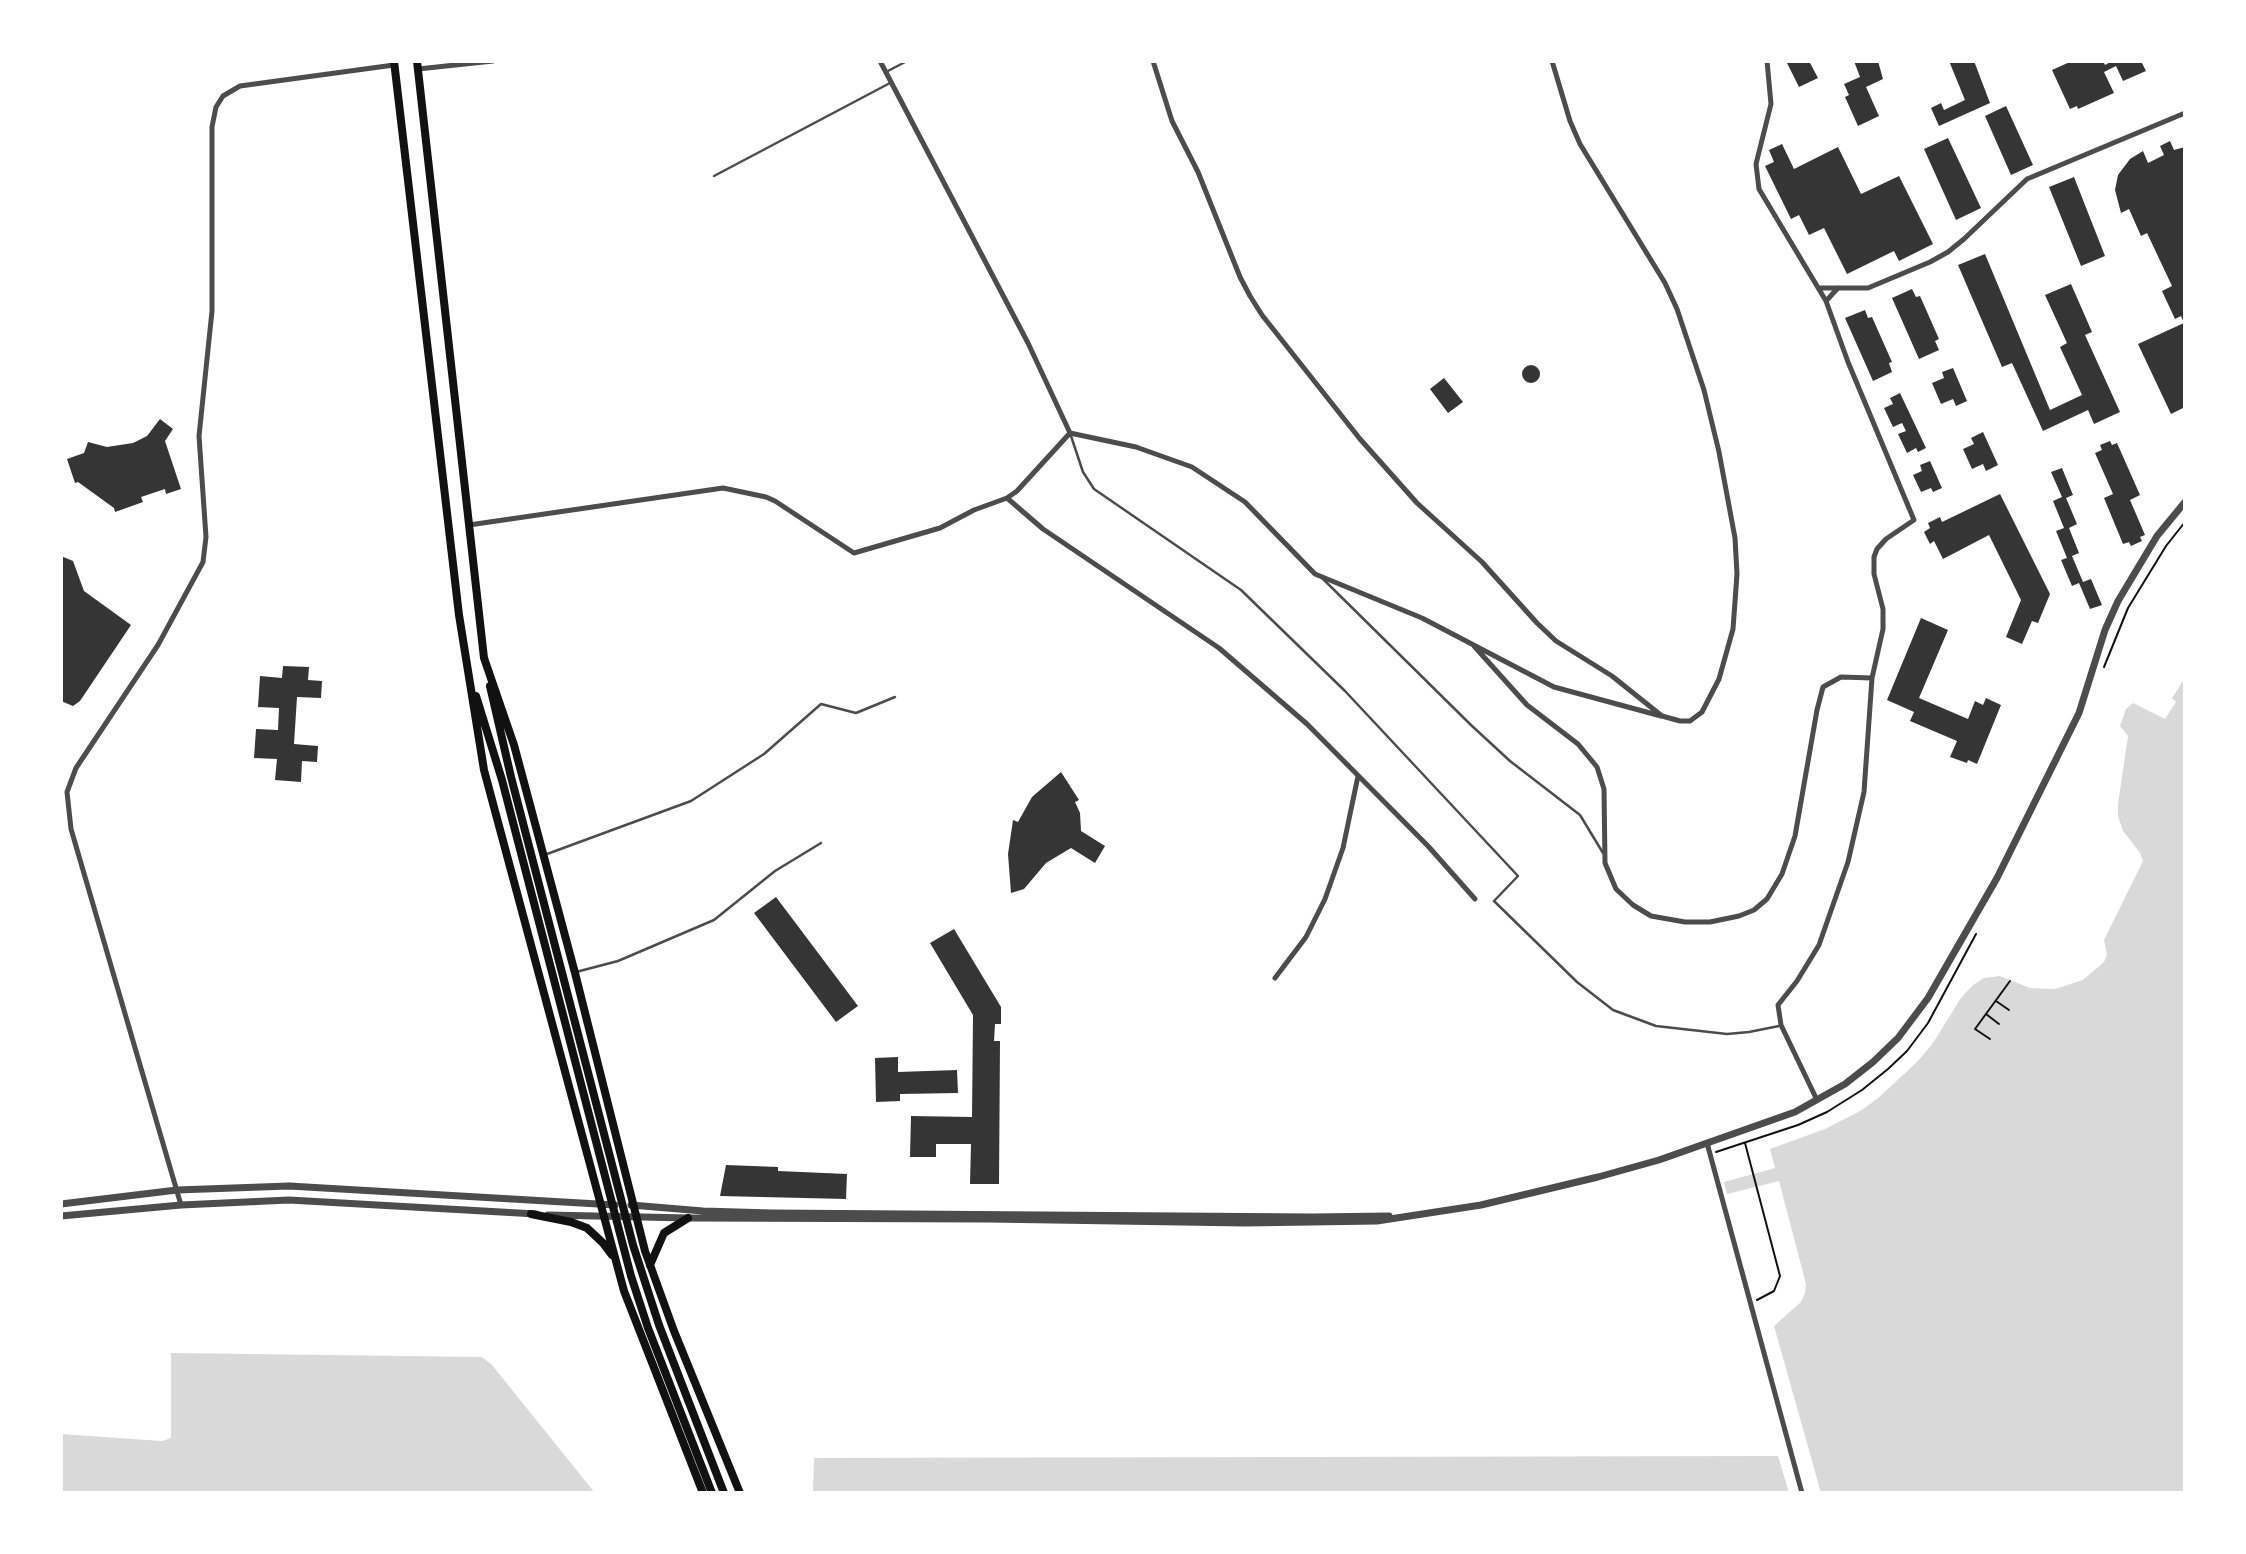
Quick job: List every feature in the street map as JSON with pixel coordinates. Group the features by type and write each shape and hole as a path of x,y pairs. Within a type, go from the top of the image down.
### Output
{"main road":[{"path":"394,63 459,615 484,770 624,1291 703,1493"},
{"path":"418,65 485,658 507,779 631,1276 648,1328 712,1493"},
{"path":"485,658 509,726 650,1265 740,1493"},
{"path":"468,670 507,779 633,1245 659,1325 724,1493"},
{"path":"552,1023 586,1015"},
{"path":"531,1214 587,1228 616,1260"},
{"path":"650,1265 664,1233 688,1218"}],"street":[{"path":"418,65 493,61"},
{"path":"880,61 1037,361 1070,433"},
{"path":"1153,61 1172,121 1198,172 1240,277 1270,325 1360,439 1417,503 1482,562 1556,641 1612,676 1662,716"},
{"path":"1070,433 1136,447 1192,467 1245,502 1306,566 1321,577 1422,618 1554,687 1674,720 1690,721 1699,715 1719,679 1728,654 1736,598 1737,559 1731,516 1704,390 1677,309 1665,283 1580,144 1566,110 1552,61"},
{"path":"1767,61 1771,104 1756,164 1759,189 1766,206 1826,302 1914,520 1881,544 1874,557 1874,574 1884,618 1872,678 1864,792 1848,862 1819,945 1797,981 1778,1005 1781,1026 1817,1101"},
{"path":"181,1205 64,796 76,768 158,645 203,562 206,537 199,436 212,311 212,127 218,103 229,91 246,85 394,63"},
{"path":"1819,288 1874,287 1930,262 1964,239 2026,179 2185,114"},
{"path":"1826,302 1838,289"},
{"path":"469,525 723,488 775,501 854,553 940,528 974,510 1007,498 1017,491 1070,433"},
{"path":"1007,498 1043,529 1219,648 1307,724 1428,846 1475,899"},
{"path":"61,1216 238,1201 320,1200 606,1217 1309,1224 1377,1222 1527,1195 1659,1160 1783,1116 1817,1101 1861,1073 1885,1051 1928,998 1997,878 2079,713 2105,630 2118,601 2157,536 2185,502"},
{"path":"1474,646 1527,705 1578,744 1597,767 1604,789 1603,853 1607,872 1616,889 1633,905 1664,920 1703,922 1740,916 1763,903 1774,890 1795,836 1816,710 1823,687 1841,677 1872,678"},
{"path":"1275,978 1306,937 1325,899 1343,848 1359,776"},
{"path":"1707,1143 1802,1493"},
{"path":"61,1205 177,1189 318,1186 772,1213 1404,1216"}],"lane":[{"path":"886,72 907,61"},
{"path":"714,176 891,82"},
{"path":"1070,433 1083,472 1094,489 1241,590 1345,691 1518,876 1494,901 1577,982 1614,1010 1656,1026 1727,1034 1781,1026"},
{"path":"1321,577 1510,761 1580,815 1603,853"},
{"path":"544,855 691,801 764,754 821,704 856,713 894,697"},
{"path":"575,972 618,961 714,920 775,871 821,843"}],"path":[{"path":"2103,669 2128,608 2166,546 2185,522"},
{"path":"1709,1154 1798,1125 1827,1112 1863,1090 1907,1051 1928,1023 1977,932"},
{"path":"1990,1039 1975,1029 2010,981"},
{"path":"1996,1000 2009,1010"},
{"path":"1986,1014 1999,1024"},
{"path":"1745,1143 1780,1276 1774,1291 1750,1304"}],"shaded area":[{"path":"2185,678 2185,1493 1821,1493 1774,1326 1801,1302 1806,1284 1779,1181 1727,1194 1724,1182 1775,1168 1770,1149 1825,1129 1862,1110 1878,1098 1917,1062 1933,1043 1961,998 1984,978 2000,976 2030,988 2055,989 2083,980 2104,962 2107,955 2104,940 2143,861 2123,831 2118,816 2128,736 2120,726 2126,709 2133,703 2165,719 2176,702 2172,698"},
{"path":"171,1353 482,1357 492,1365 595,1493 61,1493 61,1434 162,1441 171,1438"},
{"path":"1778,1456 1789,1493 813,1493 814,1458"}],"building":[{"path":"1786,61 1809,61 1818,78 1799,87"},
{"path":"1854,61 1878,61 1883,79 1866,87 1879,116 1858,126 1845,97 1849,95 1844,84 1860,77"},
{"path":"1949,61 1974,61 1990,103 1939,126 1931,108 1941,103 1944,110 1965,100"},
{"path":"2072,61 2103,61 2105,65 2112,61 2141,61 2146,71 2123,81 2116,66 2104,72 2114,93 2078,109 2077,106 2070,109 2052,70"},
{"path":"2006,106 2033,165 2011,175 1985,116"},
{"path":"1948,138 1981,208 1956,220 1924,149"},
{"path":"2170,141 2174,150 2185,147 2185,407 2171,414 2138,344 2184,323 2181,316 2175,319 2162,291 2172,286 2147,233 2141,236 2129,209 2121,213 2115,190 2118,175 2130,159 2143,151 2148,163 2164,155 2160,146"},
{"path":"1782,144 1794,169 1838,147 1861,194 1899,176 1933,244 1899,261 1894,251 1847,274 1824,228 1809,235 1799,215 1791,219 1765,166 1774,162 1769,150"},
{"path":"2074,177 2105,256 2081,266 2049,187"},
{"path":"1985,254 2050,410 2082,395 2060,347 2067,343 2045,295 2071,284 2092,332 2085,335 2120,412 2094,424 2088,410 2043,431 2012,363 2002,367 1958,265"},
{"path":"1912,289 1916,297 1920,296 1939,339 1935,341 1939,350 1919,359 1892,298"},
{"path":"1865,310 1868,318 1872,317 1892,362 1889,363 1892,372 1873,381 1845,318"},
{"path":"1531,365 1537,368 1540,374 1537,380 1531,383 1525,380 1522,374 1525,368"},
{"path":"1953,368 1967,401 1956,406 1953,399 1941,404 1932,383 1944,378 1942,372"},
{"path":"1444,378 1463,402 1448,413 1430,389"},
{"path":"1900,393 1926,448 1918,452 1916,448 1907,453 1898,434 1906,431 1902,423 1893,427 1884,408 1893,404 1890,398"},
{"path":"160,419 173,429 165,441 181,489 166,494 165,489 141,497 143,502 115,512 114,508 78,482 75,483 67,459 84,453 88,442 107,447 133,443 147,436"},
{"path":"1983,432 1998,465 1986,471 1983,464 1972,469 1963,449 1974,444 1971,438"},
{"path":"2110,441 2112,445 2117,443 2140,495 2130,500 2145,535 2140,537 2142,541 2131,546 2129,542 2123,544 2104,498 2113,494 2095,453 2102,450 2100,445"},
{"path":"1930,461 1942,488 1933,492 1931,488 1921,492 1913,475 1922,471 1920,465"},
{"path":"2062,468 2073,495 2066,498 2077,524 2069,528 2079,553 2072,556 2083,582 2091,579 2102,605 2090,609 2079,583 2072,586 2061,560 2067,558 2056,531 2064,528 2053,501 2062,497 2051,472"},
{"path":"2000,494 2050,594 2038,623 2032,621 2022,644 2006,637 2021,600 1989,535 1943,559 1934,541 1930,544 1924,532 1930,528 1928,523 1940,517 1942,522"},
{"path":"61,556 73,561 84,591 131,625 80,701 73,706 61,701"},
{"path":"1921,618 1948,630 1919,698 1968,719 1975,701 1983,705 1986,698 2001,705 1977,764 1950,757 1957,741 1910,721 1914,712 1887,700"},
{"path":"283,666 309,667 308,680 322,681 321,698 297,697 294,744 318,746 317,762 302,761 301,782 275,780 277,759 254,758 256,729 278,730 279,708 258,707 260,676 282,678"},
{"path":"1061,772 1079,800 1075,802 1080,813 1081,831 1105,846 1095,863 1071,848 1046,863 1024,889 1011,893 1008,854 1013,820 1018,822 1032,797"},
{"path":"776,897 858,1006 836,1022 754,913"},
{"path":"954,929 1001,1007 1001,1024 995,1024 994,1041 1000,1041 999,1184 970,1184 971,1144 936,1144 936,1157 910,1157 911,1116 972,1117 973,1015 930,943"},
{"path":"898,1057 898,1072 957,1070 958,1093 900,1094 900,1101 876,1102 875,1058"},
{"path":"726,1165 778,1167 778,1171 847,1174 846,1199 720,1196"}]}
